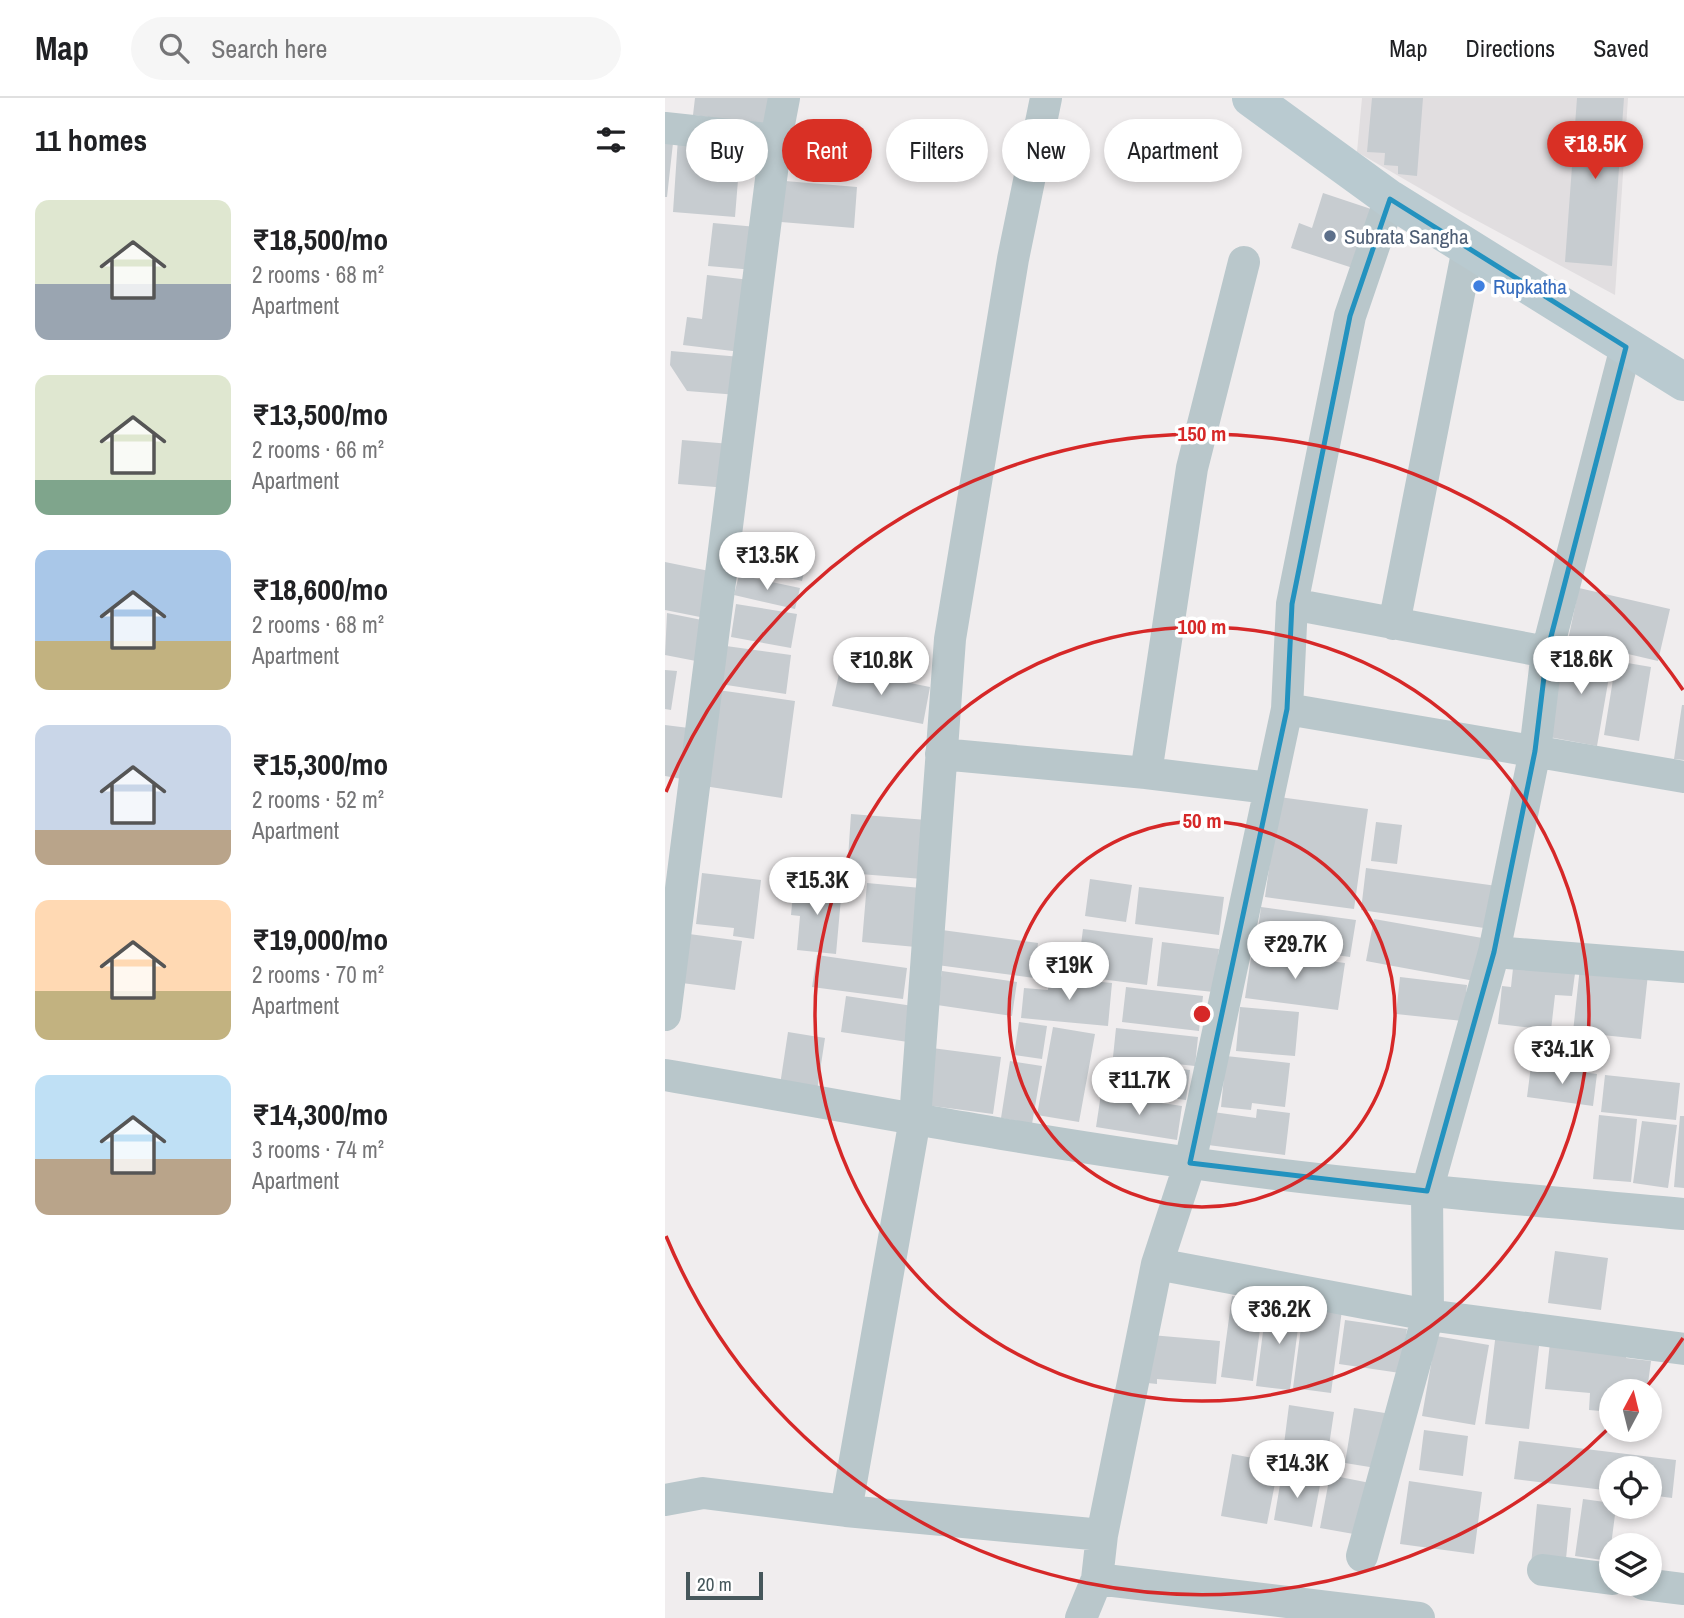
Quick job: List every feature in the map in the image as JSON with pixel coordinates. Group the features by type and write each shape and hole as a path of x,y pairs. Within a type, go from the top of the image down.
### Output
{"main road":[{"path":"1251,98 1390,199 1684,382"}],"street":[{"path":"665,1015 783,98"},
{"path":"846,1511 915,1119 950,639 1013,259 1046,98"},
{"path":"665,128 776,140"},
{"path":"1081,1618 1097,1579 1102,1535 1157,1264 1190,1163 1287,709 1292,604 1350,316 1390,199"},
{"path":"1394,624 1468,248"},
{"path":"1146,773 1192,468 1244,262"},
{"path":"1362,1556 1428,1315 1427,1191 1495,952 1535,751 1548,652 1626,347"},
{"path":"1292,604 1548,652"},
{"path":"1287,709 1684,777"},
{"path":"941,754 1146,773 1269,789"},
{"path":"1495,952 1684,967"},
{"path":"665,1074 915,1119 1190,1163 1427,1191 1684,1214"},
{"path":"1157,1264 1428,1315 1684,1349"},
{"path":"665,1500 703,1493 846,1511 1102,1535"},
{"path":"1543,1570 1599,1577"},
{"path":"1097,1579 1419,1618"},
{"path":"1662,1586 1684,1589"}],"highlighted area":[{"path":"1390,199 1626,347 1547,652 1535,751 1494,952 1427,1191 1190,1163 1287,709 1292,604 1350,316"}],"shaded area":[{"path":"1362,98 1628,98 1615,295 1357,152"}],"building":[{"path":"695,98 772,98 769,125 768,119 723,119 693,115"},
{"path":"1372,98 1423,98 1417,176 1398,174 1398,166 1384,165 1385,153 1367,152"},
{"path":"1577,98 1624,98 1612,266 1565,262"},
{"path":"678,138 686,139 686,182 738,182 735,217 673,212"},
{"path":"665,142 673,143 667,197 665,197"},
{"path":"785,182 857,187 854,228 781,222"},
{"name":"Subrata Sangha","path":"1323,193 1374,210 1356,269 1291,248 1299,223 1312,228"},
{"path":"713,223 757,227 754,270 708,266"},
{"path":"707,275 750,280 741,352 683,345 687,317 702,319"},
{"path":"671,351 741,357 738,395 687,391 670,365"},
{"path":"682,440 731,444 728,488 678,484"},
{"path":"743,545 807,559 802,581 739,567"},
{"path":"665,562 719,573 710,619 665,610"},
{"path":"739,575 800,588 795,609 734,595"},
{"path":"1579,588 1670,609 1658,661 1568,640"},
{"path":"736,604 797,614 791,648 731,637"},
{"path":"667,613 707,621 701,662 665,655"},
{"path":"1566,645 1613,654 1597,746 1549,737"},
{"path":"726,646 791,655 786,694 720,684"},
{"path":"1616,661 1651,667 1639,741 1604,735"},
{"path":"840,669 930,687 923,724 832,706"},
{"path":"665,670 677,671 671,710 665,709"},
{"path":"718,690 795,701 782,798 704,786"},
{"path":"1684,705 1684,760 1674,759"},
{"path":"665,725 689,728 682,779 665,776"},
{"path":"1279,797 1368,809 1354,909 1265,897"},
{"path":"851,814 927,820 923,879 847,873"},
{"path":"1376,822 1402,825 1397,864 1371,861"},
{"path":"1366,868 1497,886 1491,929 1361,910"},
{"path":"702,873 761,880 754,939 733,936 734,928 696,924"},
{"path":"1090,879 1132,885 1126,922 1085,916"},
{"path":"794,883 842,887 836,954 797,950 800,916 791,915"},
{"path":"867,883 921,888 916,947 862,942"},
{"path":"1139,887 1224,897 1219,935 1135,924"},
{"path":"1261,907 1356,920 1350,957 1256,944"},
{"path":"1374,919 1488,939 1480,982 1366,961"},
{"path":"1083,929 1153,938 1147,985 1077,976"},
{"path":"942,930 1038,943 1034,978 937,965"},
{"path":"689,934 742,941 735,990 682,983"},
{"path":"1162,942 1219,949 1214,992 1157,986"},
{"path":"1252,951 1345,963 1338,1010 1245,998"},
{"path":"817,955 907,968 903,999 812,987"},
{"path":"1514,959 1576,966 1572,996 1555,995 1551,1030 1498,1024 1502,986 1511,987"},
{"path":"1580,967 1648,974 1641,1039 1573,1032"},
{"path":"942,971 1017,982 1012,1016 937,1005"},
{"path":"1049,977 1112,983 1108,1026 1021,1018 1024,988 1048,990"},
{"path":"1400,977 1467,985 1463,1021 1396,1014"},
{"path":"1126,987 1203,996 1199,1031 1122,1022"},
{"path":"846,996 913,1006 908,1042 841,1032"},
{"path":"1240,1007 1299,1012 1295,1056 1236,1051"},
{"path":"1019,1022 1047,1026 1042,1059 1014,1055"},
{"path":"1053,1027 1095,1034 1079,1122 1037,1115"},
{"path":"1116,1028 1198,1037 1195,1066 1113,1057"},
{"path":"788,1032 825,1038 817,1091 780,1085"},
{"path":"932,1048 1001,1057 993,1114 925,1105"},
{"path":"1226,1056 1290,1063 1285,1107 1252,1103 1251,1110 1221,1107"},
{"path":"1111,1060 1190,1070 1186,1100 1107,1090"},
{"path":"1010,1061 1042,1066 1032,1124 1001,1118"},
{"path":"1531,1066 1597,1074 1593,1106 1527,1097"},
{"path":"1605,1075 1680,1083 1676,1120 1601,1112"},
{"path":"1101,1094 1182,1106 1177,1140 1096,1127"},
{"path":"1257,1109 1290,1113 1285,1155 1208,1145 1213,1112 1256,1118"},
{"path":"1599,1115 1637,1119 1631,1182 1593,1179"},
{"path":"1680,1116 1684,1116 1684,1188 1674,1187"},
{"path":"1642,1121 1677,1125 1668,1188 1633,1183"},
{"path":"1555,1251 1608,1258 1601,1310 1548,1303"},
{"path":"1232,1296 1264,1300 1253,1381 1221,1377"},
{"path":"1267,1301 1301,1305 1290,1390 1256,1386"},
{"path":"1304,1305 1342,1310 1331,1393 1293,1388"},
{"path":"1345,1320 1407,1329 1400,1373 1339,1364"},
{"path":"1496,1332 1540,1338 1529,1429 1485,1424"},
{"path":"1551,1333 1627,1351 1626,1358 1651,1361 1649,1379 1599,1379 1599,1411 1589,1410 1590,1393 1545,1389"},
{"path":"1151,1335 1220,1341 1216,1384 1157,1379 1157,1384 1138,1382"},
{"path":"1436,1336 1489,1345 1475,1425 1422,1416"},
{"path":"1289,1405 1334,1412 1327,1459 1283,1452"},
{"path":"1354,1408 1391,1414 1382,1469 1345,1463"},
{"path":"1424,1430 1468,1436 1463,1476 1419,1470"},
{"path":"1519,1441 1643,1456 1599,1456 1599,1489 1514,1479"},
{"path":"1232,1454 1279,1463 1267,1524 1221,1516"},
{"path":"1662,1458 1676,1460 1672,1498 1662,1497"},
{"path":"1282,1473 1321,1480 1312,1527 1274,1520"},
{"path":"1330,1475 1375,1484 1365,1536 1320,1528"},
{"path":"1409,1481 1482,1492 1474,1554 1400,1544"},
{"path":"1583,1499 1599,1501 1599,1519 1614,1519 1613,1533 1599,1533 1599,1560 1575,1556"},
{"path":"1537,1504 1571,1508 1565,1569 1531,1565"}],"place":[{"name":"Subrata Sangha","path":"1330,236"},
{"name":"Rupkatha","path":"1479,286"}]}
